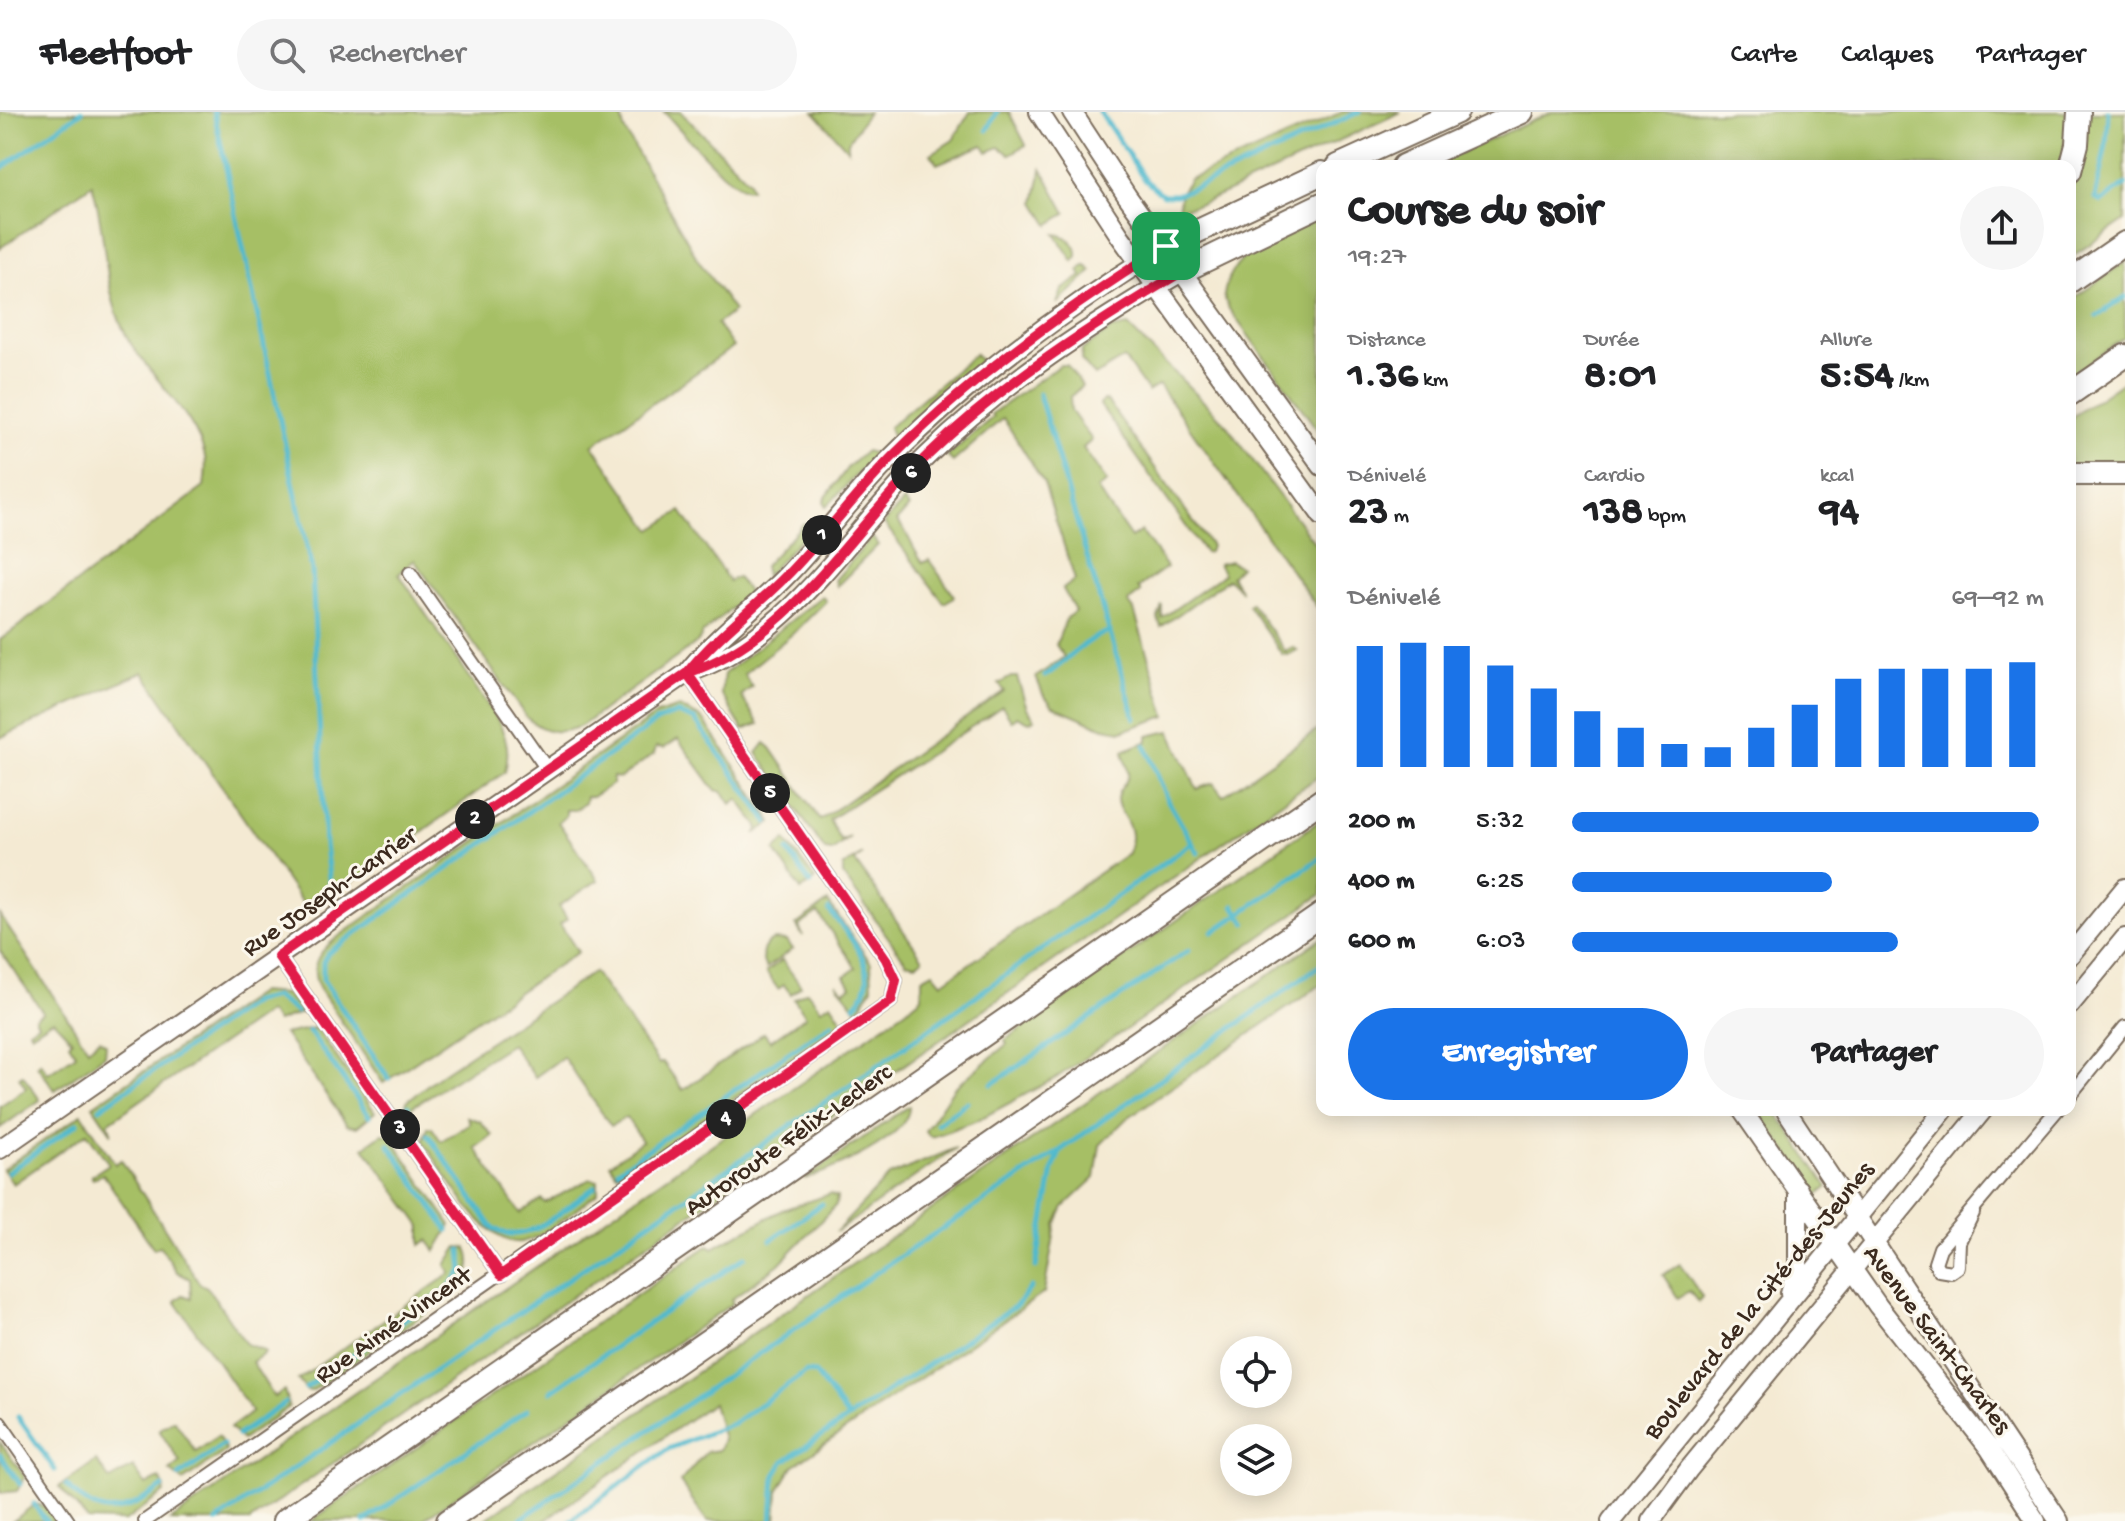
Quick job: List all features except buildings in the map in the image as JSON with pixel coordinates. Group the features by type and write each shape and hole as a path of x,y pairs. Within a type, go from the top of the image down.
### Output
{"highway":[{"path":"1351,160 1457,112"},
{"path":"1416,160 1522,112"},
{"path":"2073,160 2079,112"},
{"path":"1166,246 1316,176"},
{"path":"1183,271 1316,207"},
{"path":"2076,277 2125,243"},
{"path":"2076,390 2125,356"},
{"path":"2076,474 2125,474"},
{"name":"Autoroute Félix-Leclerc","path":"284,1521 1316,804"},
{"path":"448,1521 1316,918"}],"street":[{"path":"1039,112 1139,263 1316,508"},
{"path":"1072,112 1112,174 1316,458"},
{"name":"Rue Joseph-Carrier","path":"687,673 708,646 788,575 879,470 935,417 1024,343 1166,246"},
{"name":"Rue Joseph-Carrier","path":"0,1149 687,673 720,662 770,624 818,578 919,464 970,418 1095,325 1183,271"},
{"path":"410,573 547,769"},
{"name":"Rue Aimé-Vincent","path":"145,1521 891,1001 896,980 886,959 687,673"},
{"path":"2076,948 2125,888"},
{"path":"2076,998 2125,938"},
{"path":"278,956 501,1275"},
{"path":"2076,1088 2125,1027"},
{"name":"Avenue Saint-Charles","path":"1746,1116 1853,1270 1989,1448 2036,1521"},
{"name":"Avenue Saint-Charles","path":"1790,1116 1859,1215 2059,1521"},
{"name":"Boulevard de la Cité-des-Jeunes","path":"1611,1521 1939,1116"},
{"name":"Boulevard de la Cité-des-Jeunes","path":"1651,1521 1978,1116"},
{"path":"1973,1213 2052,1116"},
{"path":"1787,1303 1798,1265 1798,1189"},
{"path":"0,1423 68,1521"}],"green space":[{"path":"0,112 620,112 624,129 698,260 734,311 717,324 733,347 593,445 652,530 681,511 729,581 737,577 749,593 703,633 698,642 581,726 552,731 527,718 414,560 399,574 497,719 507,745 505,772 309,913 143,672 0,738 0,640 204,487 206,464 192,425 125,333 112,297 92,184 0,248"},
{"path":"664,112 681,112 749,181 751,189 742,187 718,170"},
{"path":"814,112 868,112 848,142 848,150"},
{"path":"970,112 1009,112 1026,145 1010,154 999,147 987,152 983,145 937,164 931,154 953,140"},
{"path":"1342,112 1401,112 1204,203 1178,210 1181,192 1190,179"},
{"path":"1552,112 2068,112 2063,160 1444,160"},
{"path":"2087,112 2125,112 2125,220 2076,254 2076,178 2080,169"},
{"path":"1042,169 1066,213 1049,225 1035,202"},
{"path":"1316,217 1316,428 1229,309 1224,296 1236,266 1276,236"},
{"path":"1055,234 1074,244 1077,256 1073,261"},
{"path":"2125,262 2125,337 2076,372 2076,297"},
{"path":"1085,265 1092,271 1057,304 1062,290 1082,276 1079,271"},
{"path":"1128,326 1224,422 1316,545 1316,606 1159,385 1148,392 1124,358 1095,376 1081,360 1082,350 1112,329"},
{"path":"975,354 981,361 893,438 889,427"},
{"path":"1060,365 1067,365 1082,386 1070,397 1071,411 1092,440 1083,448 1107,482 1097,489 1131,538 1141,531 1167,567 1138,588 1141,592 1128,602 1134,610 1166,716 1122,731 1104,728 1053,706 1043,694 1036,677 1064,657 1056,645 1066,619 1075,611 1063,589 1075,580 1044,483 1003,418 953,462 947,456 993,417 991,414"},
{"path":"2125,380 2125,466 2076,465 2076,414"},
{"path":"1103,400 1107,401 1211,546 1209,552 1205,553 1100,405"},
{"path":"866,451 876,454 826,507 824,500 848,467"},
{"path":"904,501 909,507 897,521 923,563 929,560 953,594 954,597 944,603 884,523"},
{"path":"804,523 813,525 766,576 764,566"},
{"path":"872,537 878,545 837,586 835,580"},
{"path":"1230,561 1240,567 1231,576 1242,592 1228,579 1161,627 1158,618 1162,605 1162,618 1224,574 1218,564"},
{"path":"822,596 826,601 797,630 744,674 752,687 741,696 759,724 743,730 721,693 724,674"},
{"path":"1251,603 1285,651 1293,647 1297,650 1288,655 1282,654 1248,605"},
{"path":"1017,677 1027,708 1035,719 1029,722 1017,716 1012,721 1002,706 829,820 841,841 850,837 832,851 825,850 757,753 765,743 771,748 820,820 1004,691 999,684"},
{"path":"679,707 703,719 772,822 755,834 759,828 738,799 731,804 723,792 715,790 678,739 664,748 656,747 654,754 620,778 613,777 612,784 592,797 586,797 585,803 575,810 566,810 566,816 558,822 598,880 559,906 567,919 560,924 578,952 383,1083 319,988 315,971 318,957 342,934 657,714"},
{"path":"1170,731 1197,789 1213,783 1223,796 1316,731 1316,778 250,1521 170,1521 905,1011 922,997 922,978 933,972 942,983 1128,853 1131,834 1117,799 1128,776 1123,751 1148,741 1148,736"},
{"path":"1316,823 1316,898 1056,1078 978,1120 931,1137 925,1131 954,1088 1007,1044 1005,1040"},
{"path":"785,840 815,879 801,890 775,851"},
{"path":"862,854 855,861 923,959 916,964 906,962 843,875 843,867"},
{"path":"828,902 871,963 872,987 858,1011 836,983 844,991 851,986 845,976 856,968 818,913 799,926 803,936 796,925"},
{"path":"0,915 88,1049 100,1039 106,1044 105,1055 55,1090 37,1065 40,1062 48,1073 76,1054 69,1043 72,1040 53,1020 31,1034 29,1030 38,1024 35,1018 43,1012 0,951"},
{"path":"773,940 787,941 793,949 766,968 763,952"},
{"path":"1316,942 1316,988 1126,1119 1100,1145 1095,1178 1064,1207 1056,1224 1044,1293 793,1466 778,1491 776,1521 707,1521 680,1482 706,1452 719,1450 723,1439 713,1403 544,1521 483,1521"},
{"path":"782,960 801,986 791,994 784,985 778,989 766,972"},
{"path":"594,972 659,1064 663,1062 683,1090 764,1033 770,1041 806,1016 794,999 807,991 821,1009 831,1003 844,1023 625,1174 616,1173 610,1164 642,1141 626,1117 611,1126 563,1057 535,1077 511,1044 404,1112 407,1101 441,1074"},
{"path":"260,992 285,994 303,1012 277,1022 268,1012 108,1123 112,1134 93,1106"},
{"path":"317,1029 375,1112 357,1127 347,1125 284,1034"},
{"path":"23,1075 40,1100 0,1128 0,1106 26,1088 19,1077"},
{"path":"909,1106 906,1118 884,1141 850,1161 804,1179"},
{"path":"82,1114 115,1164 121,1160 200,1284 207,1287 246,1344 263,1350 265,1353 252,1362 274,1397 284,1390 289,1407 242,1440 230,1428 252,1412 175,1301 183,1295 191,1298 190,1279 177,1272 160,1246 154,1249 103,1174 93,1179 91,1176 109,1164 87,1133 13,1184 3,1169"},
{"path":"1761,1116 1779,1116 1828,1187 1818,1195"},
{"path":"467,1117 480,1121 492,1135 475,1148 520,1213 542,1199 545,1203 590,1179 598,1181 598,1193 534,1238 510,1241 496,1234 467,1206 423,1141 428,1127 441,1141 470,1123"},
{"path":"382,1134 390,1136 451,1225 436,1251 428,1240 421,1245 421,1226 364,1147"},
{"path":"956,1148 836,1232 889,1176"},
{"path":"830,1194 837,1197 836,1205 779,1264 731,1300 733,1303 421,1521 311,1521 709,1245 713,1248 782,1210"},
{"path":"458,1247 467,1248 470,1266 467,1277 456,1292 312,1391 307,1391 298,1380 451,1273 446,1265"},
{"path":"1680,1264 1702,1297 1698,1302 1689,1291 1678,1298 1663,1275"},
{"path":"174,1420 196,1452 218,1436 226,1451 183,1481 170,1471 180,1462 159,1430"},
{"path":"0,1442 25,1477 17,1491 0,1493"},
{"path":"96,1461 110,1480 133,1467 146,1485 159,1478 165,1487 164,1493 125,1521 88,1520 59,1487"},
{"path":"35,1504 45,1506 55,1521 13,1521"}],"waterway":[{"path":"0,169 81,112"},
{"path":"214,112 312,570 325,845 331,893"},
{"path":"987,130 997,112"},
{"path":"1100,112 1146,181 1163,195 1176,195 1201,185 1359,112"},
{"path":"2108,112 2106,145 2095,198 2101,202 2125,185"},
{"path":"2097,316 2125,297"},
{"path":"1039,394 1135,718"},
{"path":"1045,676 1084,645 1110,631"},
{"path":"389,1079 323,980 323,962 328,953 657,721 677,713 695,720 768,822"},
{"path":"1145,745 1167,799 1198,853"},
{"path":"217,1521 870,1071 1192,843"},
{"path":"788,851 810,883"},
{"path":"1213,932 1316,861"},
{"path":"1234,906 1246,923"},
{"path":"829,910 854,943 866,968 864,993 855,1005"},
{"path":"992,1084 1189,950"},
{"path":"1036,1267 1053,1169 1061,1150 1316,968"},
{"path":"100,1108 253,1002 275,997 296,1012"},
{"path":"618,1170 832,1023"},
{"path":"309,1031 369,1116"},
{"path":"937,1124 967,1102"},
{"path":"8,1172 78,1123"},
{"path":"428,1135 492,1227 505,1233 518,1234 532,1230 595,1187"},
{"path":"389,1145 448,1230"},
{"path":"518,1521 886,1266 1061,1150"},
{"path":"771,1240 822,1204"},
{"path":"306,1388 447,1290 463,1270 461,1250"},
{"path":"551,1391 745,1257"},
{"path":"772,1521 775,1475 784,1461 1017,1305 1031,1287"},
{"path":"570,1521 668,1449 734,1423 806,1372 815,1373 847,1416"},
{"path":"238,1435 285,1403"},
{"path":"365,1521 527,1410"},
{"path":"18,1417 55,1470"},
{"path":"179,1476 223,1445"},
{"path":"0,1455 20,1484"},
{"path":"66,1485 90,1505 112,1510 135,1504 163,1487"},
{"path":"34,1504 46,1521"}],"route":[{"path":"1166,246 1108,283 998,363 908,441 788,575 708,646 687,673 278,956 501,1275 891,1001 896,980 886,959 687,673 720,662 770,624 818,578 928,454 970,418 1104,320 1183,271 1166,246"}]}
